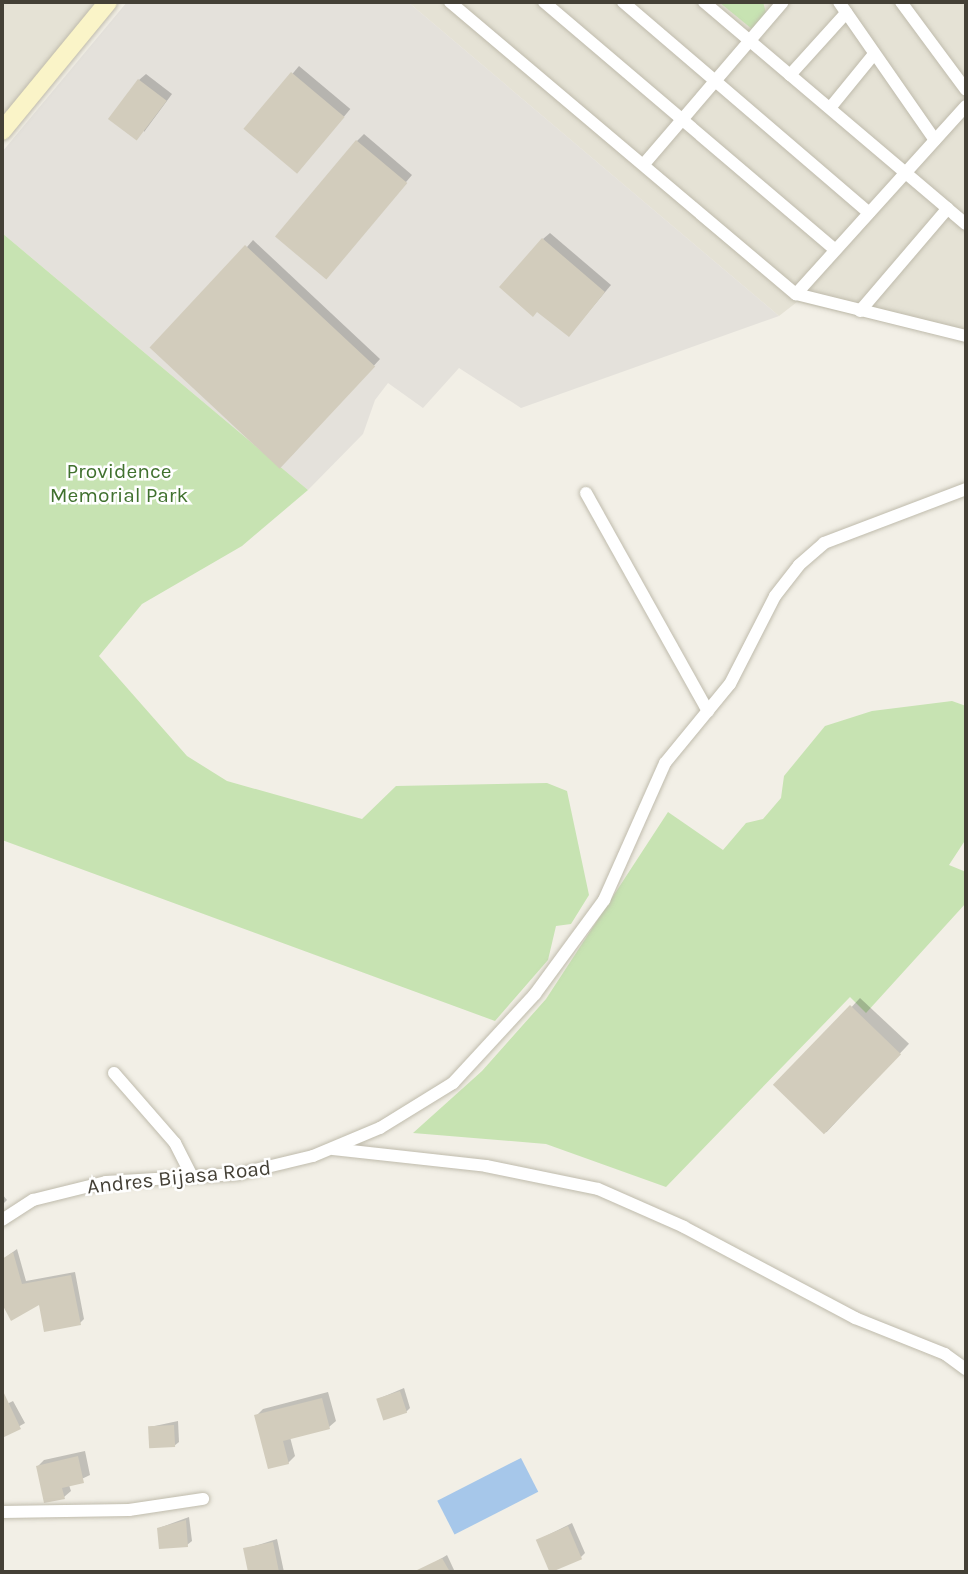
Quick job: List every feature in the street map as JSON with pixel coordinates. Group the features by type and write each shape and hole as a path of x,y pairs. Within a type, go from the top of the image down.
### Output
{"street":[{"path":"2,131 108,2"},
{"path":"450,2 796,294 966,336"},
{"path":"544,2 835,250"},
{"path":"623,2 869,212"},
{"path":"704,2 966,224"},
{"path":"644,164 751,41 771,8 783,2"},
{"path":"901,2 966,90"},
{"path":"790,75 843,7 935,140"},
{"path":"830,108 874,54"},
{"path":"796,294 966,106"},
{"path":"860,311 948,208"},
{"name":"Andres Bijasa Road","path":"2,1220 53,1194 106,1182 273,1168 332,1149 392,1122 453,1083 535,994 614,881 665,763 746,661 760,623 799,565 824,544 966,489"},
{"path":"586,493 708,710"},
{"path":"114,1073 175,1143 192,1175"},
{"path":"332,1149 486,1166 598,1189 684,1227 855,1318 945,1354 966,1369"},
{"path":"2,1512 129,1510 203,1499"}],"shaded area":[{"path":"2,2 108,2 2,131"},
{"path":"127,2 408,2 779,316 521,408 459,368 423,408 388,383 375,400 363,434 308,490 2,233 2,152"},
{"path":"408,2 966,2 966,342 797,302 779,316"}],"green space":[{"path":"719,2 763,2 766,13 752,29"},
{"name":"Providence Memorial Park","path":"2,233 308,490 242,546 142,604 99,656 187,756 227,781 362,819 396,786 547,783 567,791 589,895 571,924 556,926 548,960 495,1021 2,840"},
{"path":"952,701 966,706 966,839 949,865 966,872 966,903 866,1013 850,997 666,1187 546,1144 413,1133 482,1071 546,999 668,812 723,850 746,823 763,819 781,798 784,776 825,726 872,711"}],"water":[{"path":"521,1458 538,1492 454,1535 437,1501"}],"building":[{"path":"291,72 345,117 297,174 243,129"},
{"path":"138,79 167,101 137,141 108,119"},
{"path":"356,140 407,183 326,280 275,237"},
{"path":"542,238 605,292 569,337 537,312 533,317 499,287"},
{"path":"245,245 375,366 280,469 150,347"},
{"path":"850,1005 901,1054 824,1134 773,1085"},
{"path":"13,1252 22,1284 71,1275 81,1325 44,1332 39,1305 11,1321 2,1304 2,1259"},
{"path":"2,1389 21,1429 2,1438"},
{"path":"400,1391 407,1413 383,1421 376,1399"},
{"path":"322,1398 330,1429 283,1441 289,1464 268,1469 254,1415"},
{"path":"174,1425 175,1447 149,1448 148,1426"},
{"path":"78,1456 84,1483 62,1488 65,1499 44,1503 36,1466"},
{"path":"186,1520 188,1547 159,1549 157,1528"},
{"path":"568,1526 582,1559 550,1572 536,1540"},
{"path":"273,1542 279,1572 248,1572 243,1548"},
{"path":"442,1558 450,1572 413,1572"}]}
